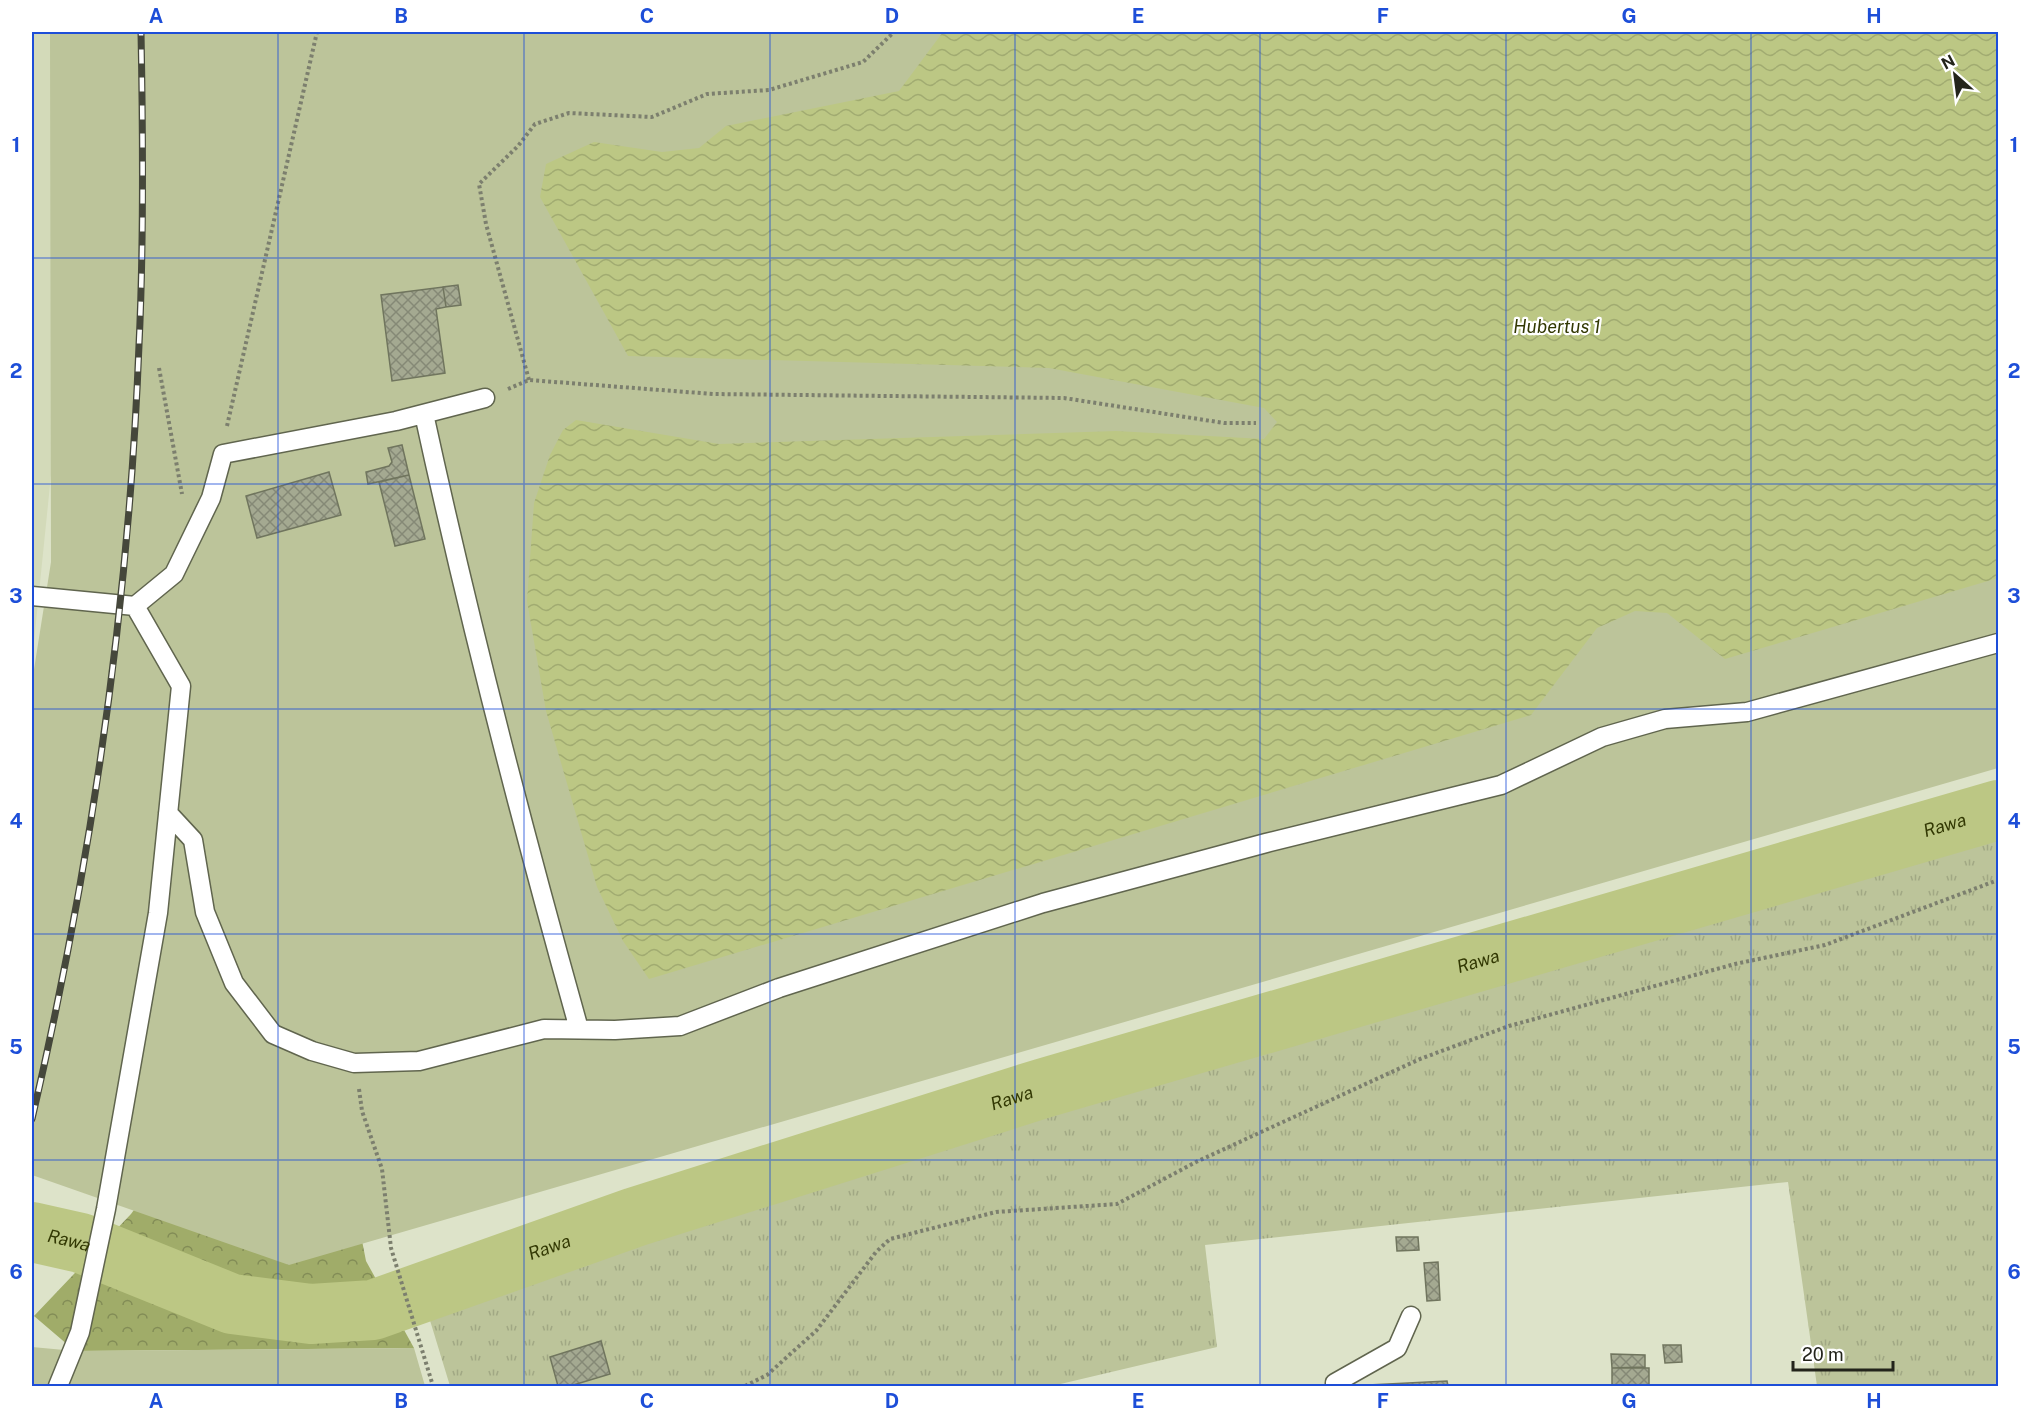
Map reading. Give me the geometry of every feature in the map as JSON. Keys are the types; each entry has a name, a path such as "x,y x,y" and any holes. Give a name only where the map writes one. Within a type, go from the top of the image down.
{"lane":[{"path":"32,596 135,606 174,574 197,531 211,498 223,454 424,414 485,398"},
{"path":"424,414 456,559 491,700 579,1029"},
{"path":"58,1386 80,1332 86,1305 106,1209 158,914 181,686 135,606"},
{"path":"168,813 193,840 205,912 234,983 273,1034 312,1051 354,1063 420,1061 544,1029 680,1026 778,988 1044,903 1266,843 1501,785 1602,737 1665,719 1747,712 1998,643"},
{"path":"1335,1386 1335,1383 1397,1348 1411,1316"}],"path":[{"path":"223,454 316,32"},
{"path":"529,380 486,224 479,184 518,146 535,124 569,113 652,117 707,94 769,90 863,62 894,32"},
{"path":"159,368 183,501 197,531"},
{"path":"485,398 529,380 713,394 1064,398 1224,423 1256,423"},
{"path":"745,1386 767,1375 816,1331 876,1252 890,1239 996,1212 1117,1204 1196,1162 1420,1059 1509,1026 1735,964 1825,945 1998,880"},
{"path":"354,1063 362,1111 382,1169 392,1248 434,1386"}],"shaded area":[{"path":"32,32 86,32 64,348 32,661"}],"green space":[{"path":"50,32 1998,32 1998,768 289,1265 32,1175 32,682 51,562"},
{"path":"1998,820 1998,1386 1817,1386 1788,1182 1205,1245 1217,1347 1052,1386 450,1386 425,1304 821,1170 1642,931"},
{"path":"337,1113 366,1261 414,1348 75,1351 34,1316 131,1214 178,1150"},
{"path":"32,1347 75,1351 414,1348 425,1386 32,1386"}],"water":[{"name":"Hubertus 1","path":"943,32 1998,32 1998,578 1725,659 1667,613 1635,611 1597,628 1531,715 649,979 623,941 597,887 546,711 527,601 534,503 550,455 563,430 576,420 719,444 1116,431 1264,439 1277,422 1264,408 1049,368 628,356 540,197 546,164 594,142 662,152 699,148 726,126 899,91"}],"building":[{"path":"458,285 461,305 446,307 443,287"},
{"path":"443,287 446,307 436,309 445,373 392,381 381,295"},
{"path":"402,445 409,475 368,484 366,472 389,466 392,462 388,448"},
{"path":"329,472 341,515 257,538 246,496"},
{"path":"409,475 425,539 395,546 379,482"},
{"path":"1396,1237 1418,1237 1419,1250 1397,1251"},
{"path":"1438,1262 1440,1300 1427,1301 1424,1263"},
{"path":"601,1341 610,1374 570,1386 558,1386 550,1357"},
{"path":"1663,1345 1681,1345 1682,1362 1665,1363"},
{"path":"1611,1354 1645,1355 1645,1367 1612,1368"},
{"path":"1612,1368 1649,1368 1649,1386 1612,1386"},
{"path":"1447,1381 1448,1386 1348,1386"}],"waterway":[{"name":"Rawa","path":"32,1232 81,1243 232,1304 311,1314 373,1310 635,1217 1044,1088 1998,810"}],"railway":[{"path":"32,1119 53,1024 89,831 104,735 126,540 141,306 143,188 141,32"}]}
